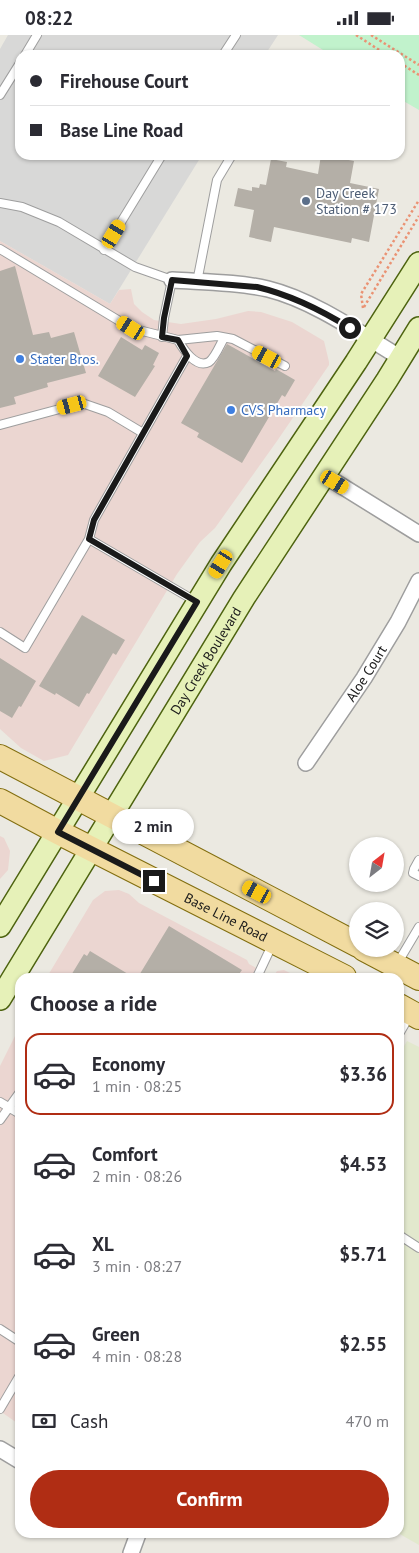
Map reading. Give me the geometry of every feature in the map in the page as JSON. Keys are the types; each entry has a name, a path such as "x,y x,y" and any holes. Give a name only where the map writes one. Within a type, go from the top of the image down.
{"main road":[{"path":"0,926 221,564 371,340 419,263"},
{"name":"Day Creek Boulevard","path":"16,973 244,598 419,328"},
{"path":"0,757 349,940"},
{"name":"Base Line Road","path":"0,801 273,943 336,973"},
{"path":"380,957 419,978"},
{"name":"Day Creek Boulevard","path":"0,999 15,975"}],"street":[{"path":"172,280 257,287 289,296 325,313 401,358"},
{"path":"324,475 419,533"},
{"name":"Aloe Court","path":"306,763 373,663 398,622 419,581"},
{"path":"0,1449 15,1458"},
{"path":"131,1553 136,1538"}],"lane":[{"path":"28,50 37,35"},
{"path":"227,50 236,35"},
{"path":"0,95 15,71"},
{"path":"104,250 159,160"},
{"path":"197,282 217,181 229,160"},
{"path":"0,203 22,207 59,222 135,267 172,280 162,337"},
{"path":"0,249 131,328 178,340 216,336 233,339 284,366"},
{"path":"178,340 187,356 204,363 210,361 224,338"},
{"path":"0,632 26,648 89,539 94,520 187,356"},
{"path":"0,425 82,403 108,412 144,433"},
{"path":"89,539 197,602"},
{"path":"419,860 414,869 414,873 419,876"},
{"path":"396,965 419,927"},
{"path":"259,973 273,943"},
{"path":"404,1025 412,1011"},
{"path":"0,1120 15,1099"},
{"path":"0,1102 15,1111"},
{"path":"404,1238 419,1248"},
{"path":"0,1329 15,1339"},
{"path":"0,1409 15,1384"}],"path":[{"path":"356,35 380,50"},
{"path":"371,35 395,50"},
{"path":"405,56 419,65"},
{"path":"405,66 419,75"},
{"path":"419,200 361,293 363,308 419,216"}],"shaded area":[{"path":"8,35 278,35 268,50 15,50 15,160 199,160 110,304 0,241 0,49"},
{"path":"0,241 110,304 119,290 131,289 134,304 154,320 181,324 216,319 248,311 261,312 292,322 324,341 329,362 329,365 277,441 215,528 200,542 177,574 68,755 44,761 21,748 0,729"},
{"path":"0,836 4,838 10,851 8,870 0,879"},
{"path":"119,890 129,894 139,903 247,960 249,964 266,973 49,973 93,900 105,891"},
{"path":"284,970 290,973 276,973 277,971"},
{"path":"15,1036 15,1422 0,1411 0,1066"}],"green space":[{"path":"299,35 419,35 419,110 405,102 405,50 323,50"},
{"path":"407,1041 419,1047 419,1545 404,1536 404,1046"}],"building":[{"name":"Day Creek Station # 173","path":"271,160 287,162 286,167 318,174 320,160 354,161 350,183 379,189 369,242 352,238 351,243 274,227 271,242 249,237 254,210 234,206 238,188 252,191 252,187 259,188 260,184 266,185"},
{"name":"Stater Bros.","path":"15,266 33,335 49,332 51,338 74,332 86,373 47,383 48,387 14,397 16,404 0,408 0,271"},
{"path":"121,337 142,350 145,345 159,353 153,365 155,366 135,397 98,376"},
{"name":"CVS Pharmacy","path":"227,344 295,380 285,397 282,395 242,463 197,437 199,433 181,423"},
{"path":"82,615 125,640 116,655 113,653 89,694 87,693 79,707 56,693 55,695 39,686"},
{"path":"0,658 36,681 21,707 19,706 12,718 0,711"},
{"path":"169,926 242,970 240,973 140,973"},
{"path":"90,951 126,973 72,973 84,954 87,956"}],"place":[{"name":"Day Creek Station # 173","path":"306,201"},
{"name":"Stater Bros.","path":"20,359"},
{"name":"CVS Pharmacy","path":"231,410"}],"route":[{"path":"154,881 58,832 197,602 89,539 94,520 187,356 178,340 162,337 172,280 257,287 270,290 305,303 350,328"}]}
